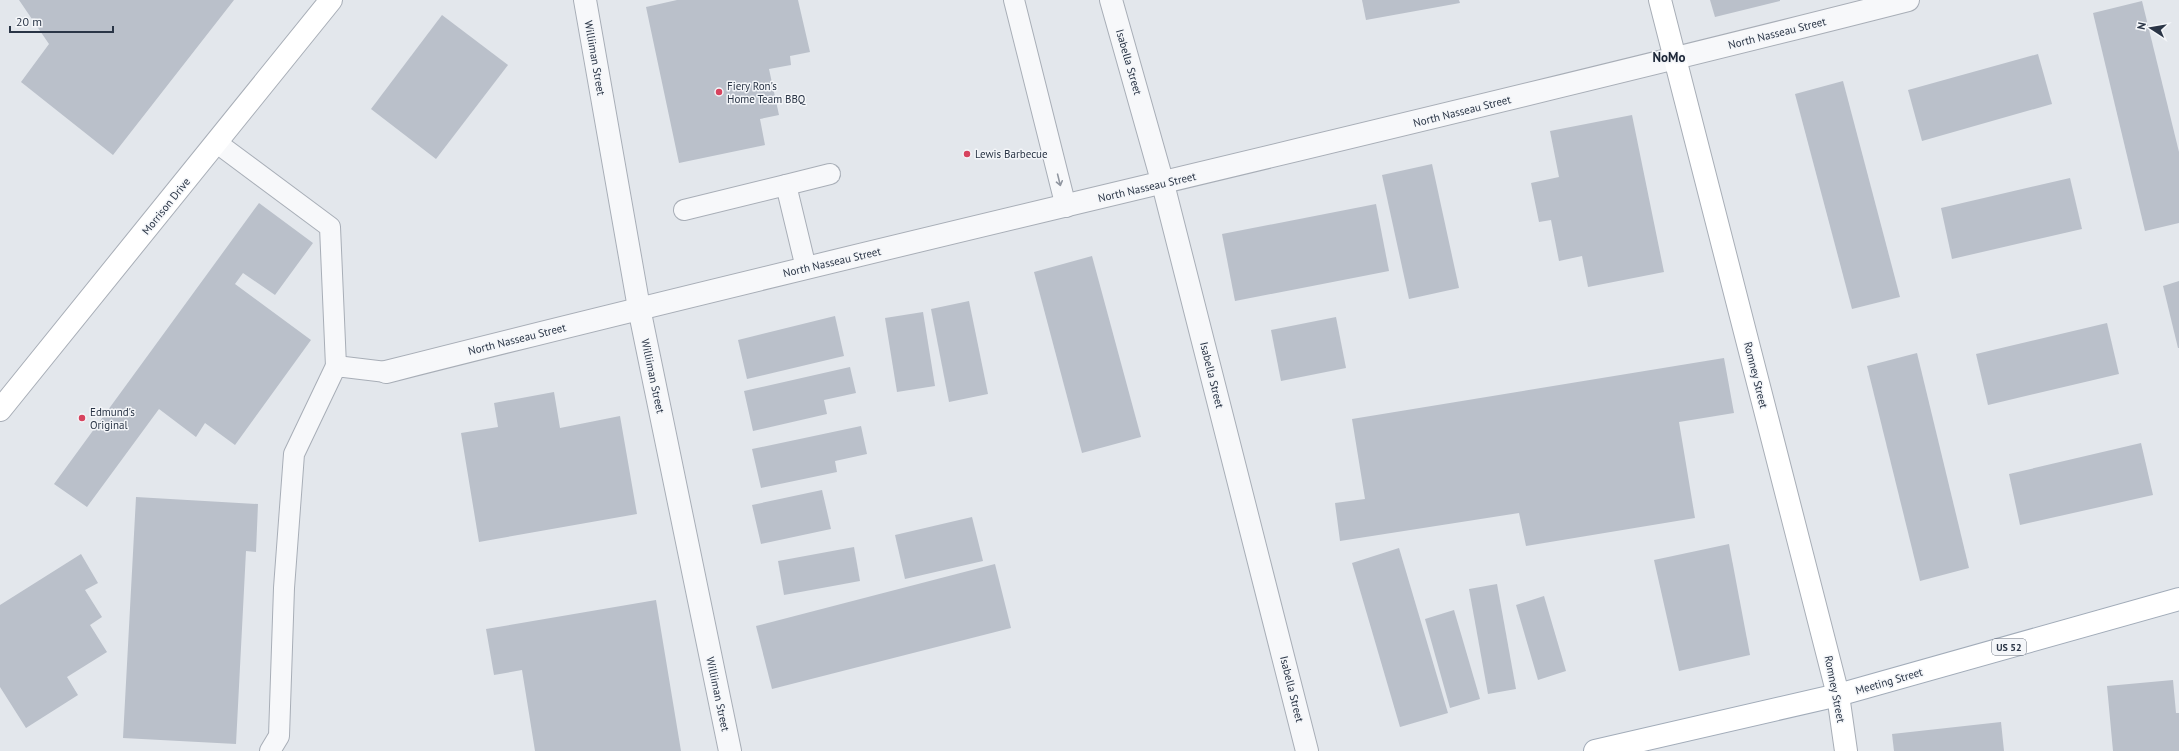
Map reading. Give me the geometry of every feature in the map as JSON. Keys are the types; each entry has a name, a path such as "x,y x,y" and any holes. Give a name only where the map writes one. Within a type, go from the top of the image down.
{"main road":[{"name":"Morrison Drive","path":"0,410 331,0"},
{"name":"Romney Street","path":"1660,0 1838,695 1846,751"},
{"name":"Meeting Street","path":"1595,751 1838,695 2179,599"}],"street":[{"name":"Williiman Street","path":"585,0 639,308 730,751"},
{"name":"Isabella Street","path":"1111,0 1163,184 1308,751"},
{"name":"North Nasseau Street","path":"386,372 639,308 1163,184 1675,59 1908,0"}],"lane":[{"path":"1014,0 1066,207"},
{"path":"216,143 330,227 336,366 294,454 284,588 279,736 270,751"},
{"path":"684,210 830,174"},
{"path":"786,185 806,268"},
{"path":"336,366 386,372"}],"building":[{"path":"19,0 234,0 113,155 21,82 49,44"},
{"name":"Fiery Ron's Home Team BBQ","path":"677,0 798,0 810,52 790,56 791,65 769,69 779,115 760,119 765,145 679,163 646,7"},
{"path":"1362,0 1459,0 1460,3 1366,20"},
{"path":"1710,0 1780,0 1780,1 1715,17"},
{"path":"2142,1 2179,152 2179,223 2145,231 2093,13"},
{"path":"442,15 508,65 436,159 371,109"},
{"path":"2038,54 2052,104 1922,141 1908,90"},
{"path":"1843,81 1900,297 1852,309 1795,94"},
{"path":"1632,115 1664,272 1588,287 1582,256 1559,261 1551,220 1539,222 1531,183 1559,177 1550,131"},
{"path":"1432,164 1459,288 1409,299 1382,175"},
{"path":"2070,178 2082,229 1952,259 1941,208"},
{"path":"259,203 313,243 275,295 243,273 235,284 311,340 235,445 205,423 196,437 159,409 87,507 54,484"},
{"path":"1376,204 1389,271 1235,301 1222,234"},
{"path":"1092,256 1141,437 1082,453 1034,272"},
{"path":"2179,281 2179,348 2178,348 2163,286"},
{"path":"969,301 988,394 949,402 931,309"},
{"path":"923,312 935,386 897,392 885,318"},
{"path":"835,316 844,356 747,379 738,340"},
{"path":"1336,317 1346,368 1281,381 1271,330"},
{"path":"2107,323 2119,374 1988,405 1976,354"},
{"path":"1917,353 1969,568 1920,581 1867,366"},
{"path":"1724,358 1734,413 1679,422 1695,518 1526,546 1519,513 1340,541 1335,503 1365,499 1352,419"},
{"path":"850,367 856,393 824,400 827,414 753,431 744,391"},
{"path":"554,392 560,428 620,416 637,514 479,542 461,433 498,427 494,403"},
{"path":"861,426 867,454 835,461 837,472 761,488 752,449"},
{"path":"2141,443 2153,495 2020,525 2009,474"},
{"path":"822,490 831,529 761,544 752,505"},
{"path":"136,497 258,504 256,552 246,551 236,744 123,738"},
{"path":"972,517 983,561 905,579 895,535"},
{"path":"1729,544 1750,655 1679,671 1654,560"},
{"path":"854,547 860,581 784,595 778,561"},
{"path":"1399,548 1448,713 1400,727 1352,563"},
{"path":"81,554 98,583 85,590 102,617 90,625 107,652 67,677 78,695 26,728 0,687 0,605"},
{"path":"995,564 1011,628 772,689 756,626"},
{"path":"1497,584 1516,689 1488,694 1469,589"},
{"path":"1544,596 1566,671 1538,680 1516,605"},
{"path":"656,600 681,751 535,751 522,670 494,675 486,629"},
{"path":"1454,610 1480,699 1450,708 1425,619"},
{"path":"2173,680 2176,713 2179,713 2179,751 2113,751 2107,686"},
{"path":"2001,722 2004,751 1894,751 1892,734"}],"place":[{"name":"Fiery Ron's Home Team BBQ","path":"719,92"},
{"name":"Lewis Barbecue","path":"967,154"},
{"name":"Edmund's Original","path":"82,418"}],"district":[{"name":"NoMo","path":"1669,57"}]}
